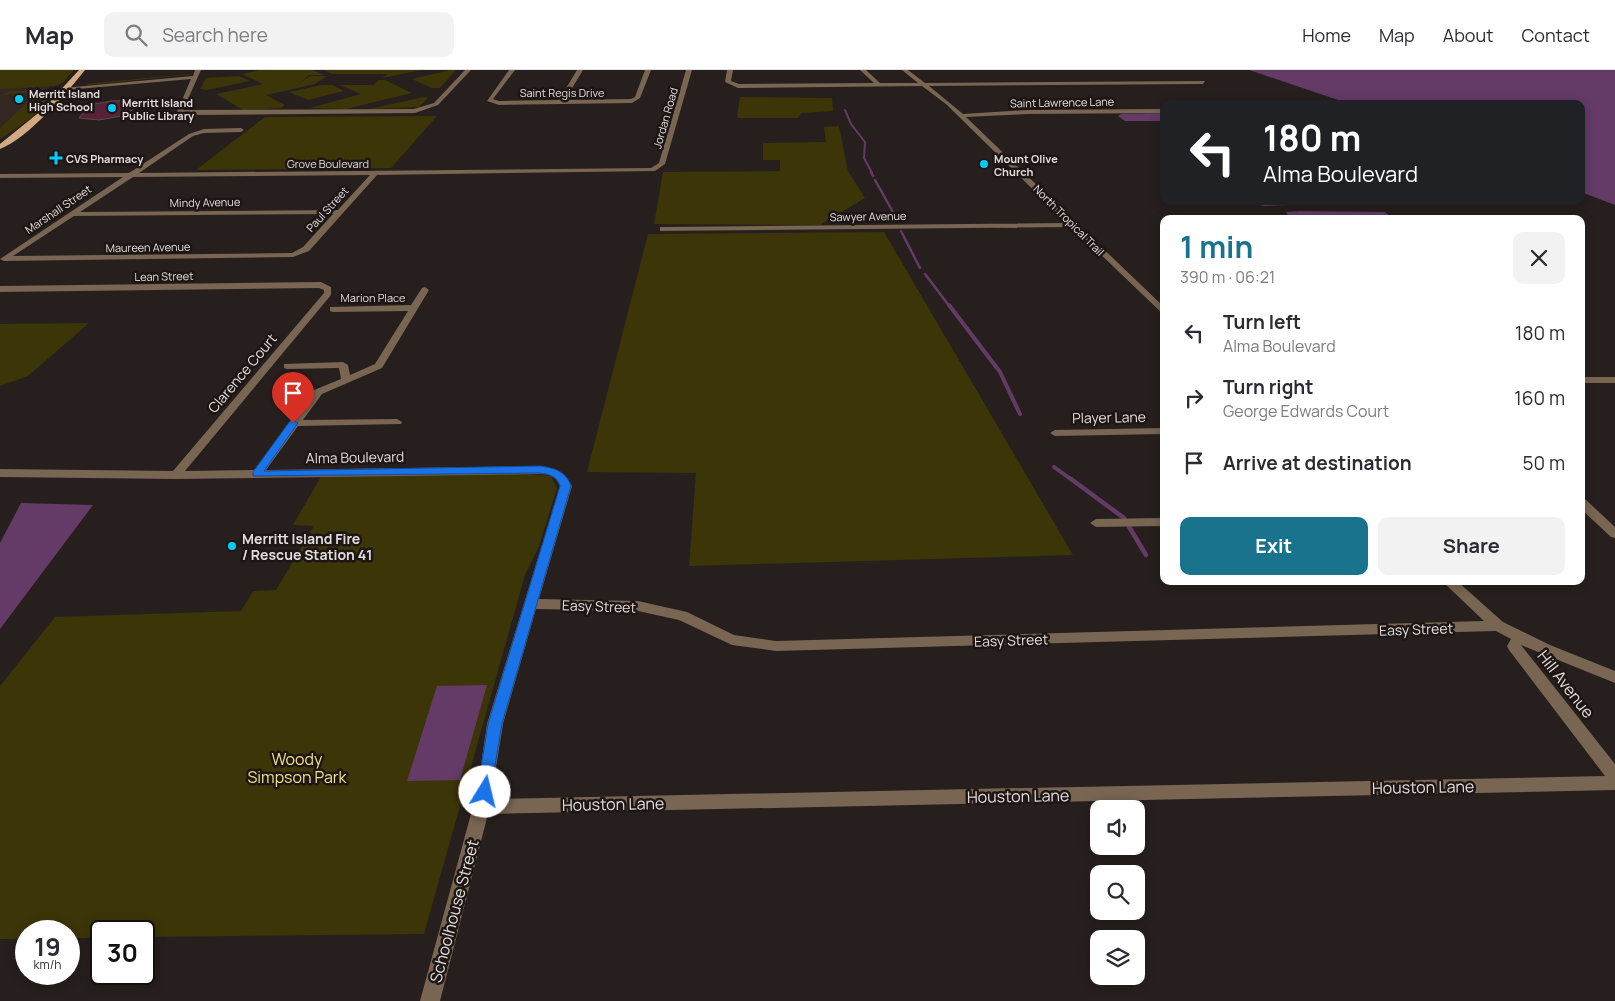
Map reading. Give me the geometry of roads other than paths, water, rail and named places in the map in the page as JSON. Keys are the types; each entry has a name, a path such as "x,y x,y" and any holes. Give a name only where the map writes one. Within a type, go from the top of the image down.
{"main road":[{"path":"0,147 30,125 82,70"}],"street":[{"path":"197,73 179,111 193,113 409,111 436,104 468,70"},
{"name":"Saint Regis Drive","path":"512,70 489,99 491,101 632,101 637,98 648,70"},
{"path":"561,102 580,70"},
{"name":"Jordan Road","path":"657,169 662,166 689,70"},
{"path":"730,70 728,82 731,85 1203,82"},
{"path":"862,70 879,85"},
{"name":"North Tropical Trail","path":"906,70 961,116 1160,308"},
{"path":"68,86 197,73"},
{"name":"Saint Lawrence Lane","path":"961,116 1028,112 1160,111"},
{"name":"Marshall Street","path":"2,261 129,174 142,168 194,133 210,130 242,130"},
{"name":"Grove Boulevard","path":"0,176 657,169"},
{"name":"Paul Street","path":"293,255 306,249 375,173"},
{"name":"Mindy Avenue","path":"70,214 340,212"},
{"name":"Sawyer Avenue","path":"663,229 1072,225"},
{"name":"Maureen Avenue","path":"2,261 293,255"},
{"name":"Lean Street","path":"0,289 321,285 328,288"},
{"name":"Clarence Court","path":"176,475 328,293 328,288"},
{"path":"257,474 293,423 318,392 378,366 425,290"},
{"name":"Marion Place","path":"333,309 413,308"},
{"path":"287,366 343,365 346,379"},
{"path":"1585,380 1615,380"},
{"path":"293,423 397,422"},
{"name":"Player Lane","path":"1055,433 1160,431"},
{"name":"Alma Boulevard","path":"0,473 176,475 540,470 559,474"},
{"name":"Schoolhouse Street","path":"430,1001 481,807 495,724 566,486 559,474"},
{"path":"1585,506 1615,534"},
{"path":"1096,523 1160,522"},
{"path":"1452,585 1498,626 1519,637 1615,676"},
{"name":"Easy Street","path":"532,604 615,604 646,607 682,616 732,640 776,646 1498,626"},
{"name":"Hill Avenue","path":"1519,637 1514,646 1615,776"},
{"name":"Houston Lane","path":"481,807 1615,783"}],"waterway":[{"path":"845,110 851,124 865,142 864,158 872,173"},
{"path":"871,172 873,176"},
{"path":"875,180 898,221"},
{"path":"901,231 920,268"},
{"path":"925,274 950,307"},
{"path":"949,305 1000,372 1020,414"},
{"path":"1054,467 1072,480"},
{"path":"1071,479 1124,518"},
{"path":"1128,525 1146,555"}],"place":[{"name":"Merritt Island High School","path":"19,99"},
{"name":"Merritt Island Public Library","path":"112,108"},
{"name":"CVS Pharmacy","path":"56,158"},
{"name":"Mount Olive Church","path":"984,164"},
{"name":"Merritt Island Fire / Rescue Station 41","path":"232,546"}],"park label":[{"name":"Woody Simpson Park","path":"297,768"}]}
